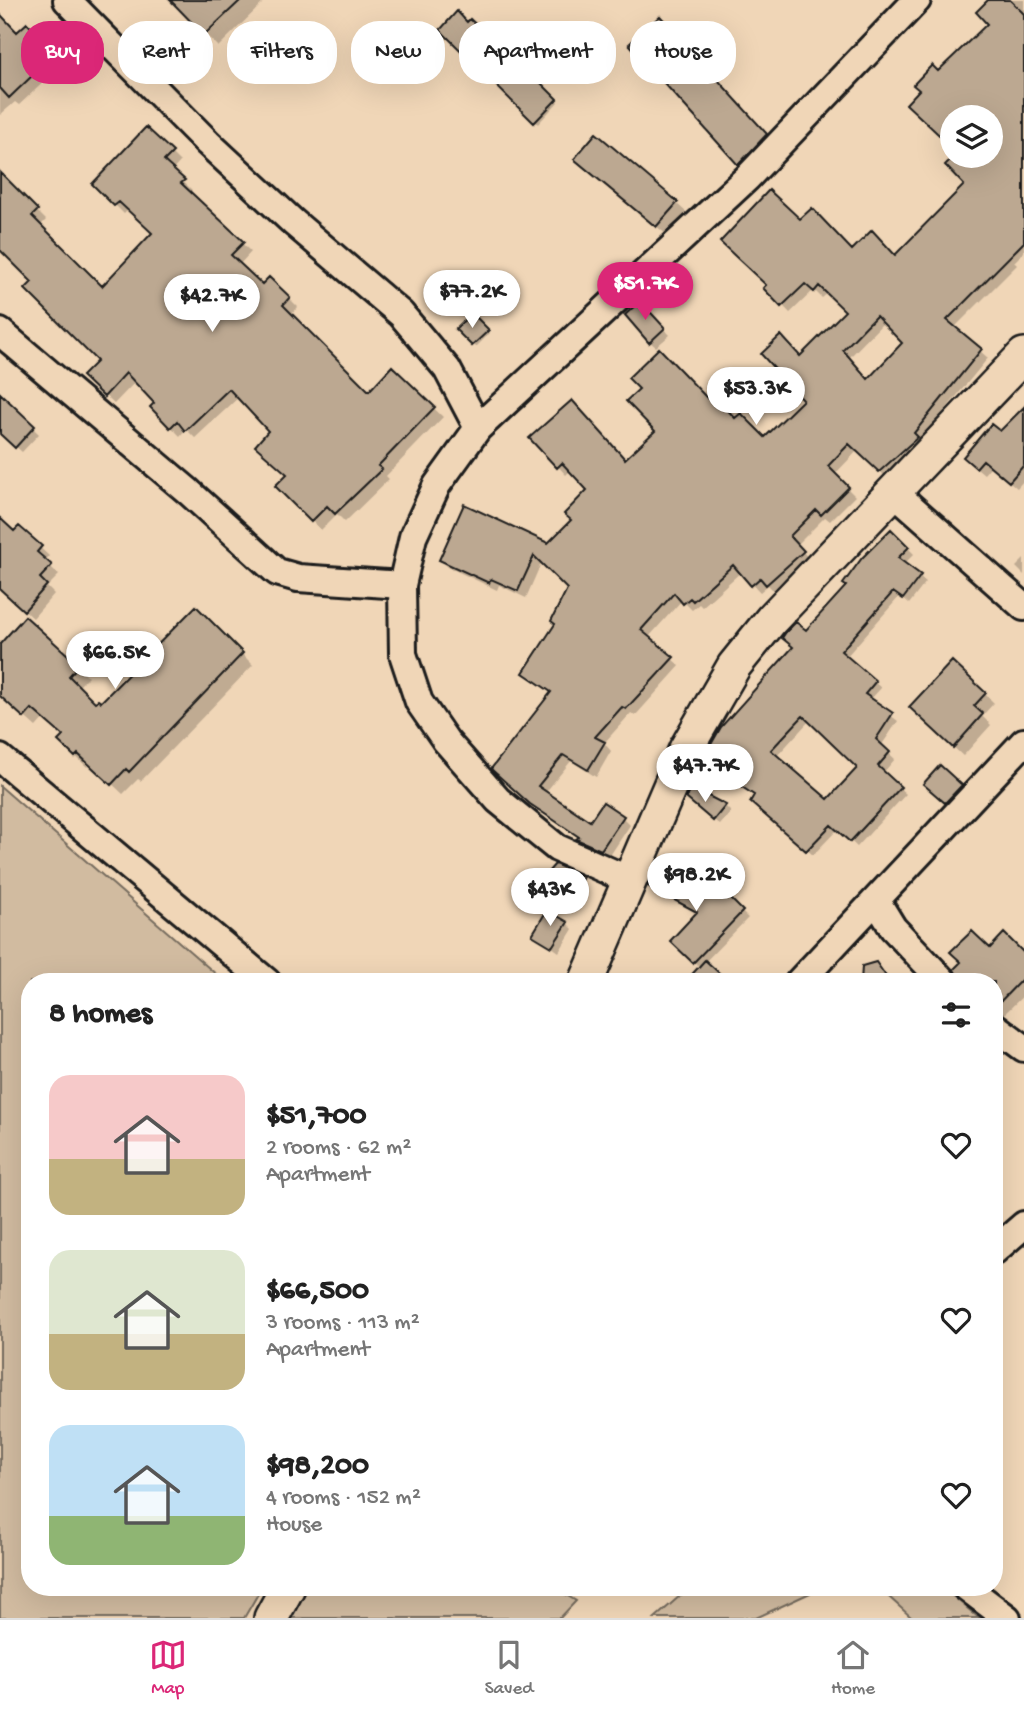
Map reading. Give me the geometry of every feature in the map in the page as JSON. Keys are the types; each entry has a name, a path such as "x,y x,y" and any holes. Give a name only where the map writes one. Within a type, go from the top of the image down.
{"street":[{"path":"67,0 208,143 293,222 401,314 447,369 478,428"},
{"path":"629,880 557,848 498,800 446,741 419,702 403,654 402,585 413,537 437,485 478,428 747,177 917,0"},
{"path":"0,332 189,492 277,572 298,578 402,585"},
{"path":"590,973 686,749 734,666 772,619 1024,355"},
{"path":"894,492 1024,607"},
{"path":"808,973 1024,742"},
{"path":"0,758 256,973"},
{"path":"877,902 893,929 935,973"},
{"path":"1003,1033 1024,1048"},
{"path":"1003,1243 1024,1225"},
{"path":"271,1618 283,1596"},
{"path":"978,1596 1007,1618"}],"shaded area":[{"path":"0,786 215,973 21,973 21,1596 257,1596 244,1618 0,1618"},
{"path":"300,1596 568,1596 576,1601 560,1618 287,1618"},
{"path":"680,1596 804,1596 756,1618 655,1618"},
{"path":"888,1596 953,1596 979,1618 912,1618"}],"building":[{"path":"170,0 241,0 213,26 213,21 190,21"},
{"path":"988,0 1010,0 1024,14 1024,242 947,320 982,349 914,433 918,437 879,472 849,444 828,466 849,487 821,515 816,510 790,536 804,551 766,585 760,578 751,586 733,565 693,601 690,598 683,604 674,593 641,630 674,657 626,709 622,707 595,737 605,742 588,770 563,755 538,786 590,821 603,802 624,816 601,850 576,839 579,837 530,804 491,769 551,692 523,673 555,624 551,621 567,589 534,556 518,591 491,579 489,583 439,560 464,504 548,543 571,520 564,514 587,490 562,463 557,468 529,438 572,400 625,459 655,431 626,401 639,389 628,378 659,348 707,398 712,393 735,418 741,413 765,437 803,400 761,354 781,335 800,356 845,311 819,286 814,292 805,284 781,307 763,288 766,285 720,242 769,190 800,219 812,208 852,250 872,230 895,255 964,185 948,168 1003,168 1003,105 940,105 940,136 906,104 919,90 913,85 932,65 938,71 987,24 976,12","holes":["876,316 902,343 868,379 843,350"]},
{"path":"457,11 466,21 459,21 459,49 445,35 445,24"},
{"path":"0,14 17,32 21,28 21,84 24,84 9,98 0,88"},
{"path":"495,84 542,84 557,99 534,123"},
{"path":"665,84 722,84 767,134 738,165"},
{"path":"146,127 173,152 164,161 185,180 181,183 244,242 231,255 262,284 269,277 290,297 283,305 369,391 392,366 435,407 378,466 382,469 335,514 327,506 311,522 275,486 287,474 255,446 268,431 229,389 185,431 177,421 170,428 150,407 154,403 126,373 104,397 82,376 97,361 25,289 32,282 0,250 0,172 38,210 32,216 102,286 152,233 119,202 114,206 92,184"},
{"path":"596,133 678,202 656,227 574,159"},
{"path":"640,301 665,328 649,343 625,315"},
{"path":"472,313 489,330 472,346 455,329"},
{"path":"0,393 35,426 15,448 0,434"},
{"path":"1024,407 1024,465 1009,482 983,460 976,468 963,457 991,424 1000,431"},
{"path":"0,518 14,531 19,526 42,546 37,552 52,565 40,578 47,585 24,611 0,589"},
{"path":"891,529 909,547 898,558 921,575 903,599 893,592 841,651 876,681 865,694 893,713 876,739 890,752 878,766 901,787 850,842 831,825 806,851 750,802 754,795 703,761 721,727 793,647 782,638 786,632 796,622 806,630 846,586 843,584 862,558","holes":["803,716 857,768 828,799 771,750"]},
{"path":"196,606 243,653 129,772 126,769 111,785 78,754 75,757 58,741 63,736 32,709 24,718 0,696 0,644 25,616 79,665 69,676 95,702 101,702"},
{"path":"952,661 986,693 974,706 983,714 953,748 909,707"},
{"path":"940,765 962,785 945,803 923,784"},
{"path":"691,787 726,805 713,821 686,798"},
{"path":"555,864 583,877 572,893 548,872"},
{"path":"657,865 713,896 720,888 743,911 693,963 670,941 697,912 648,886"},
{"path":"547,910 568,922 552,947 532,935"},
{"path":"972,931 990,948 1004,933 1024,953 1024,977 1003,999 1003,973 956,973 954,969 961,962 950,952"},
{"path":"705,960 719,973 693,973"},
{"path":"876,962 884,973 862,973 862,966"}]}
